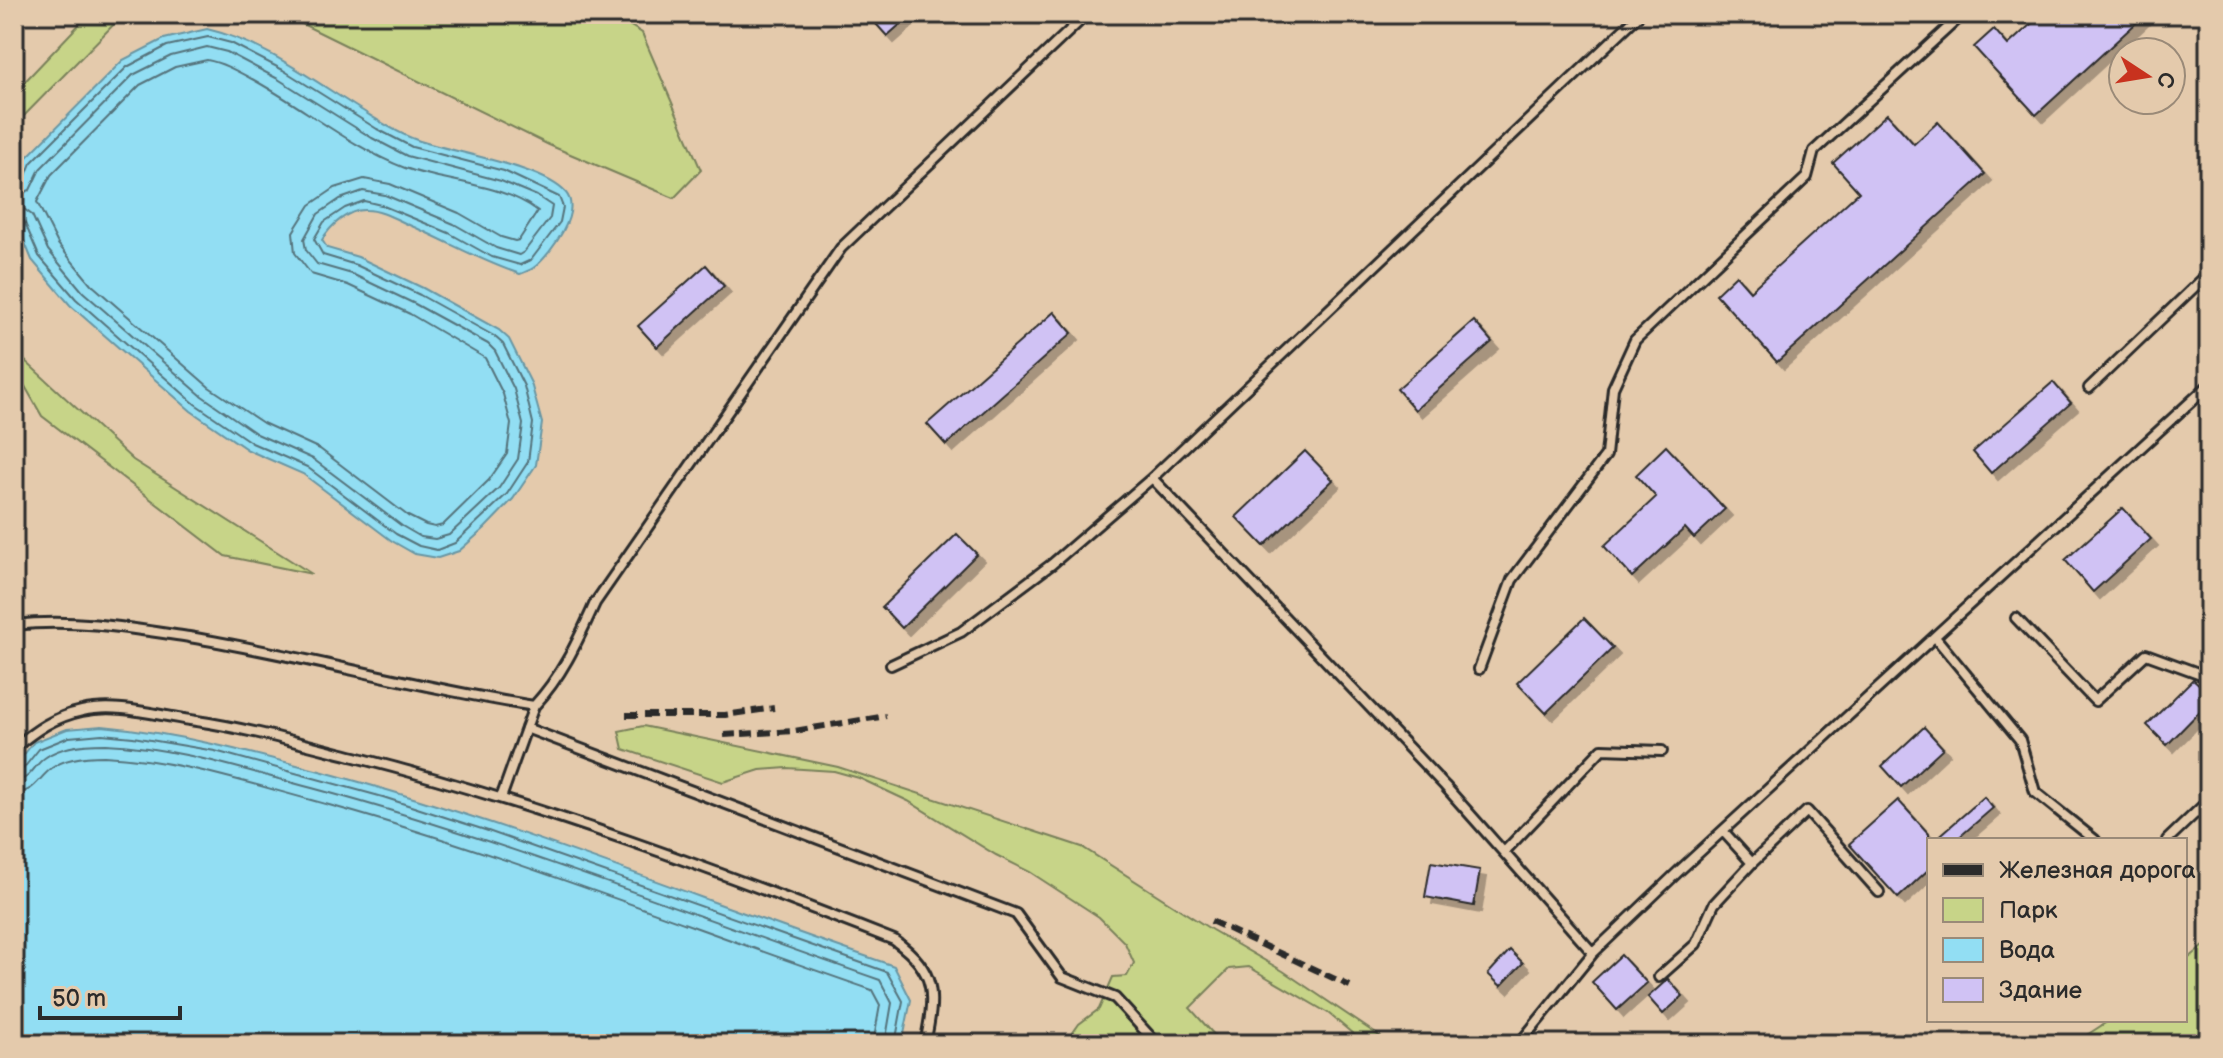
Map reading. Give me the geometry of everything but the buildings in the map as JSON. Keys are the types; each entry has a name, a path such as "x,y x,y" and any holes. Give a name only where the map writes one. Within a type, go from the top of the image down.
{"lane":[{"path":"501,798 534,706 571,658 595,603 841,248 1087,14"},
{"path":"891,665 961,632 1052,564 1152,478 1640,14"},
{"path":"1479,669 1512,580 1606,455 1613,388 1635,340 1807,177 1814,151 1963,14"},
{"path":"2089,388 2209,273"},
{"path":"1519,1044 1593,953 2209,385"},
{"path":"1152,478 1505,851 1593,953"},
{"path":"2016,618 2095,701 2146,654 2209,677"},
{"path":"14,625 38,622 108,624 239,646 461,694 534,706"},
{"path":"1935,637 2020,740 2035,792 2092,838"},
{"path":"14,748 43,725 83,711 120,709 236,727 501,798 763,888 894,940 911,952 923,966 932,986 925,1044"},
{"path":"526,728 1016,914 1062,977 1115,998 1157,1044"},
{"path":"1505,851 1602,749 1662,751"},
{"path":"2169,838 2209,800"},
{"path":"1659,977 1696,944 1714,904 1807,811 1879,892"},
{"path":"1723,831 1752,863"}],"green space":[{"path":"89,14 124,14 14,126 14,93"},
{"path":"282,14 611,14 642,33 701,170 674,198 549,145"},
{"path":"14,338 23,359 133,460 312,574 225,556 42,416 14,367"},
{"path":"643,726 838,767 1082,847 1283,971 1391,1044 1365,1044 1328,1013 1249,967 1229,969 1190,1008 1217,1038 1217,1044 1065,1044 1079,1024 1099,1009 1113,977 1127,976 1134,963 1125,943 1099,917 1030,872 996,855 908,801 859,778 834,771 787,768 760,770 723,782 623,749 619,731"},
{"path":"2209,942 2209,1044 2073,1044 2107,1022 2187,1022 2187,959"}],"water":[{"path":"207,29 266,52 401,134 538,175 554,183 570,201 563,232 536,266 520,274 371,210 346,215 322,240 327,248 358,257 499,330 509,339 531,383 542,423 536,465 513,499 459,551 438,558 415,554 392,541 303,474 248,450 191,411 70,305 32,260 18,226 15,185 24,160 123,60 164,39"},
{"path":"102,726 159,733 215,745 399,794 541,840 894,966 911,1000 902,1044 14,1044 14,767 34,742 67,729"}],"railway":[{"path":"626,715 725,715 774,708"},
{"path":"724,735 794,731 886,716"},
{"path":"1211,921 1350,986"}]}
